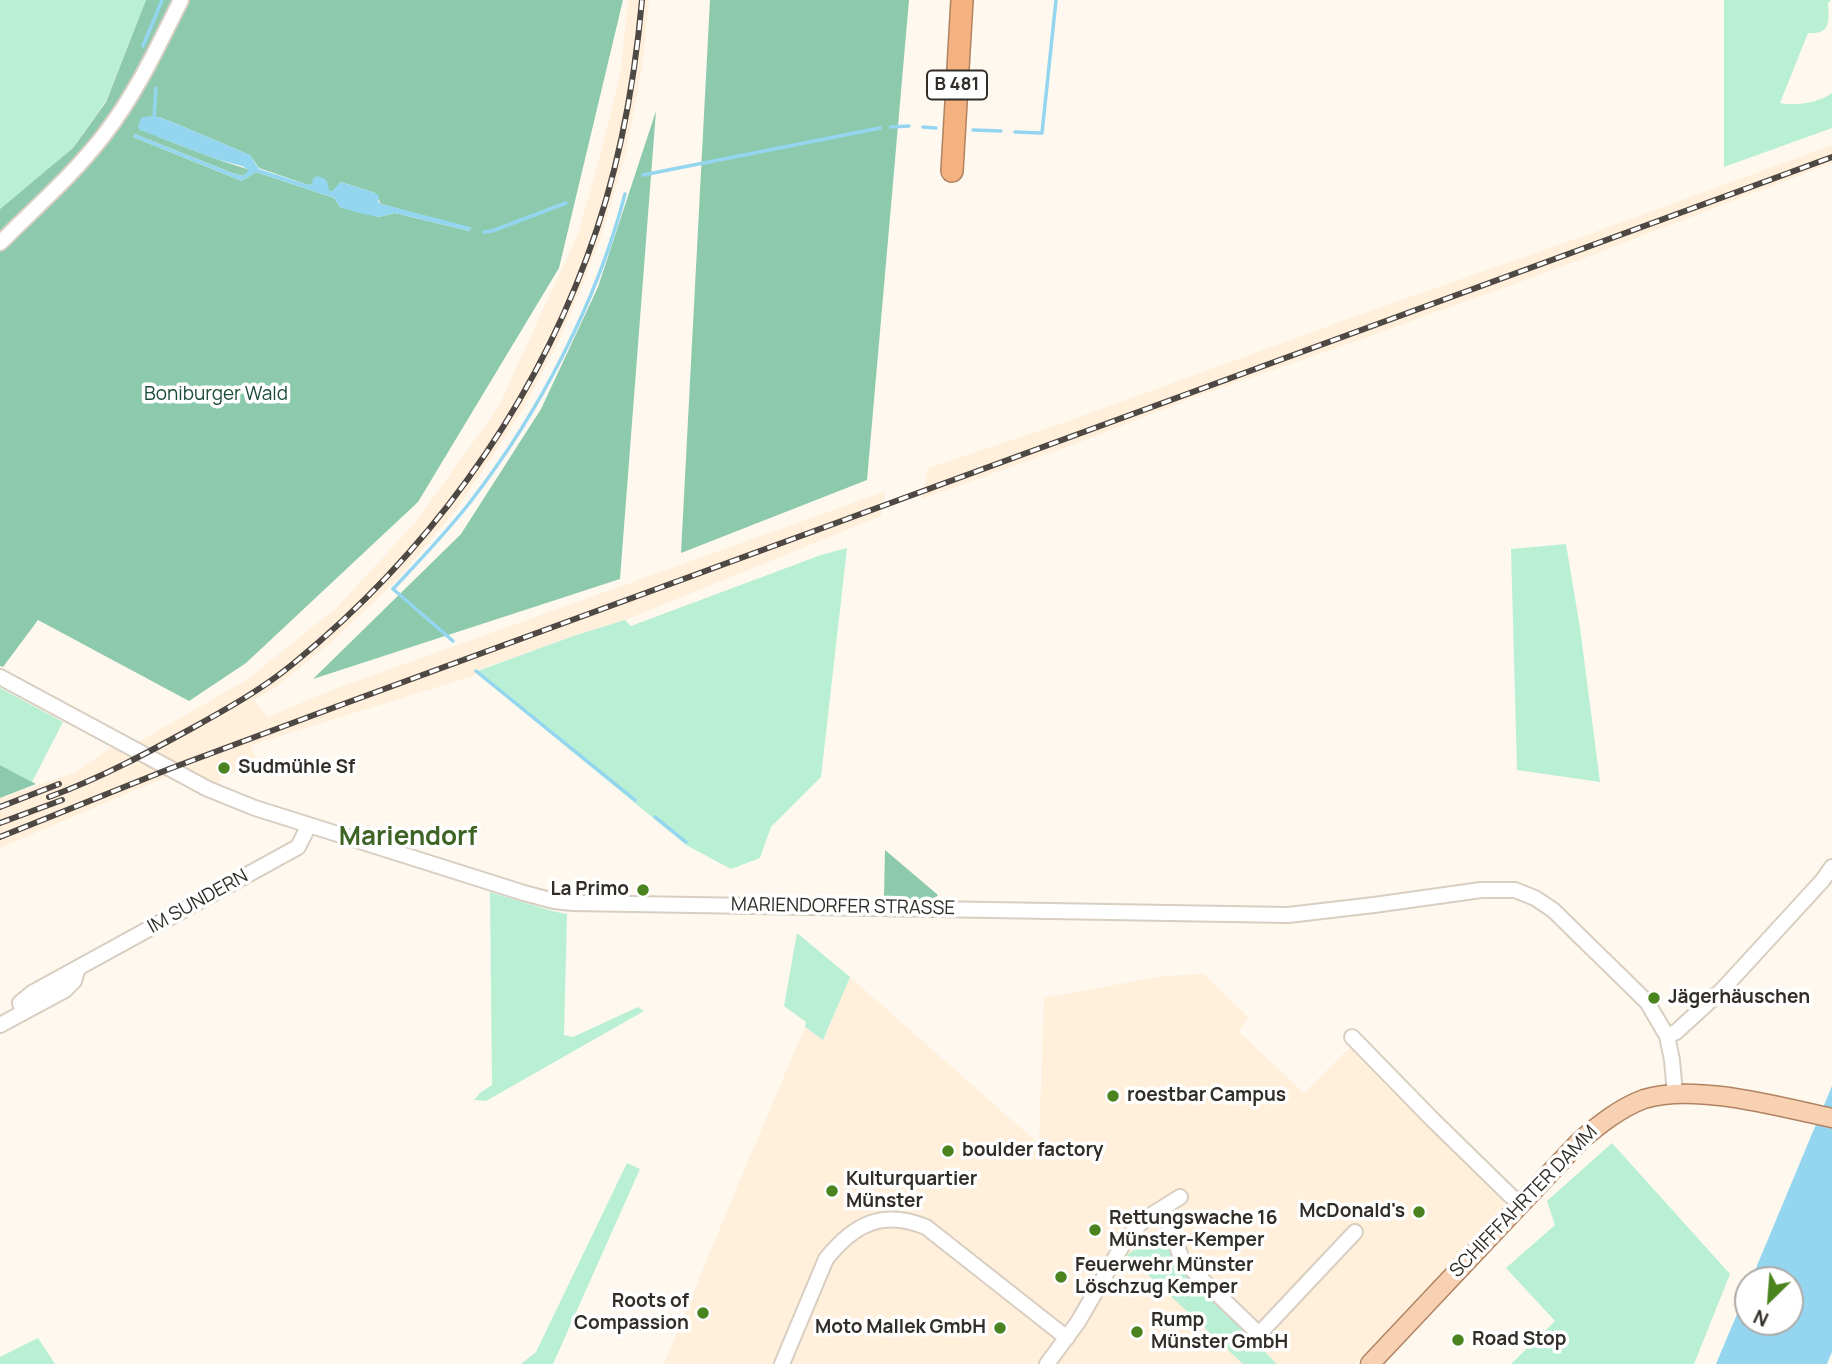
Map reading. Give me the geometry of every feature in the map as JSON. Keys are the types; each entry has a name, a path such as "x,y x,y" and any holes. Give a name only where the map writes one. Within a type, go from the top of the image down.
{"highway":[{"name":"B 481","path":"952,171 962,0"}],"main road":[{"name":"SCHIFFFAHRTER DAMM","path":"1370,1364 1581,1140 1625,1108 1646,1099 1675,1094 1717,1096 1832,1118"}],"street":[{"path":"0,243 105,134 133,92 181,0"},
{"name":"MARIENDORFER STRASSE","path":"0,677 198,785 255,808 554,901 1287,915 1481,890 1515,890 1544,903 1647,1002 1667,1036 1675,1094"},
{"name":"IM SUNDERN","path":"0,1025 23,1013 20,1003 32,993 298,847 309,825"},
{"path":"1667,1036 1676,1032 1722,990 1832,867"},
{"path":"1352,1037 1520,1204"},
{"path":"1047,1364 1078,1322 1122,1245 1133,1231 1145,1219 1180,1197"},
{"path":"1163,1208 1181,1257 1259,1334 1354,1231"},
{"path":"782,1364 826,1259 837,1245 860,1227 872,1221 896,1218 926,1227 1067,1338"}],"shaded area":[{"path":"628,0 649,0 642,67 626,153 599,243 559,341 520,414 457,509 395,582 329,644 276,687 254,700 268,717 332,690 886,491 881,516 625,620 475,671 476,675 251,745 256,760 253,766 220,778 219,785 187,768 0,848 0,798 74,773 110,748 140,741 248,679 336,608 415,523 499,406 579,231 621,69"},
{"path":"1832,145 1832,163 1550,271 1195,397 922,499 928,468 1074,419"},
{"path":"1204,974 1249,1018 1238,1031 1304,1093 1351,1046 1507,1202 1356,1364 664,1364 805,1027 823,1040 850,977 1039,1144 1044,998 1163,976"}],"green space":[{"path":"0,0 146,0 106,101 72,149 0,209"},
{"name":"Boniburger Wald","path":"146,0 623,0 559,268 418,502 246,663 189,701 38,620 3,667 0,666 0,209 73,148 106,102","holes":["150,116 172,122 250,155 259,168 332,192 341,182 375,193 381,204 471,228 469,231 395,213 379,217 340,207 334,198 256,172 242,181 133,137 135,134 232,173 243,176 250,170 156,136"]},
{"path":"710,0 909,0 867,480 681,553"},
{"path":"1724,0 1831,0 1828,3 1827,26 1821,32 1808,33 1780,103 1807,103 1832,93 1832,128 1724,167"},
{"path":"656,111 620,579 313,679 461,534 541,409 598,287"},
{"path":"1566,544 1600,782 1517,770 1511,549"},
{"path":"847,548 821,777 771,827 760,858 731,869 686,845 475,672 625,620 631,626 821,555"},
{"path":"0,688 63,722 32,782 0,765"},
{"path":"0,765 32,782 36,784 0,798"},
{"path":"885,850 938,895 934,899 882,899"},
{"path":"490,892 567,914 564,1035 573,1037 638,1007 644,1011 486,1101 474,1100 492,1085"},
{"path":"797,933 850,977 823,1040 805,1027 806,1022 784,1006"},
{"path":"1612,1143 1730,1274 1694,1364 1511,1364 1555,1321 1506,1268 1555,1225 1547,1201"},
{"path":"627,1163 640,1169 553,1364 521,1364 536,1352"},
{"path":"1161,1230 1175,1263 1277,1364 1243,1364 1127,1255"},
{"path":"38,1338 55,1364 0,1364 0,1357"}],"water":[{"path":"150,116 172,122 250,155 259,169 308,185 312,184 317,176 326,180 331,192 341,182 375,193 381,204 470,227 471,230 395,213 379,217 359,213 340,207 334,198 256,172 242,181 133,137 135,134 232,173 243,176 249,170 140,130 138,127 141,118"},
{"path":"1832,1086 1832,1352 1827,1364 1716,1364 1734,1321 1734,1336 1804,1336 1804,1266 1757,1266"}],"waterway":[{"path":"143,46 162,0"},
{"path":"1015,132 1042,133 1056,0"},
{"path":"156,88 154,118 157,119"},
{"path":"891,127 909,126"},
{"path":"923,127 936,128"},
{"path":"643,175 880,128"},
{"path":"973,130 1001,131"},
{"path":"453,641 393,589 471,501 520,431 542,394 599,275 625,194"},
{"path":"484,232 566,203"},
{"path":"476,671 635,800"},
{"path":"655,817 686,842"}],"railway":[{"path":"49,797 106,773 161,745 234,704 283,672 342,621 387,577 468,480 535,372 563,316 587,257 608,195 623,131 642,0"},
{"path":"0,837 169,769 338,706 1832,157"},
{"path":"0,807 59,784"},
{"path":"0,823 62,800"}],"place":[{"name":"Sudmühle Sf","path":"224,768"},
{"name":"La Primo","path":"643,890"},
{"name":"Jägerhäuschen","path":"1654,998"},
{"name":"roestbar Campus","path":"1113,1096"},
{"name":"boulder factory","path":"948,1151"},
{"name":"Kulturquartier Münster","path":"832,1191"},
{"name":"McDonald's","path":"1419,1212"},
{"name":"Rettungswache 16 Münster-Kemper","path":"1095,1230"},
{"name":"Feuerwehr Münster Löschzug Kemper","path":"1061,1277"},
{"name":"Roots of Compassion","path":"703,1313"},
{"name":"Moto Mallek GmbH","path":"1000,1328"},
{"name":"Rump Münster GmbH","path":"1137,1332"},
{"name":"Road Stop","path":"1458,1340"}],"district":[{"name":"Mariendorf","path":"408,838"}]}
